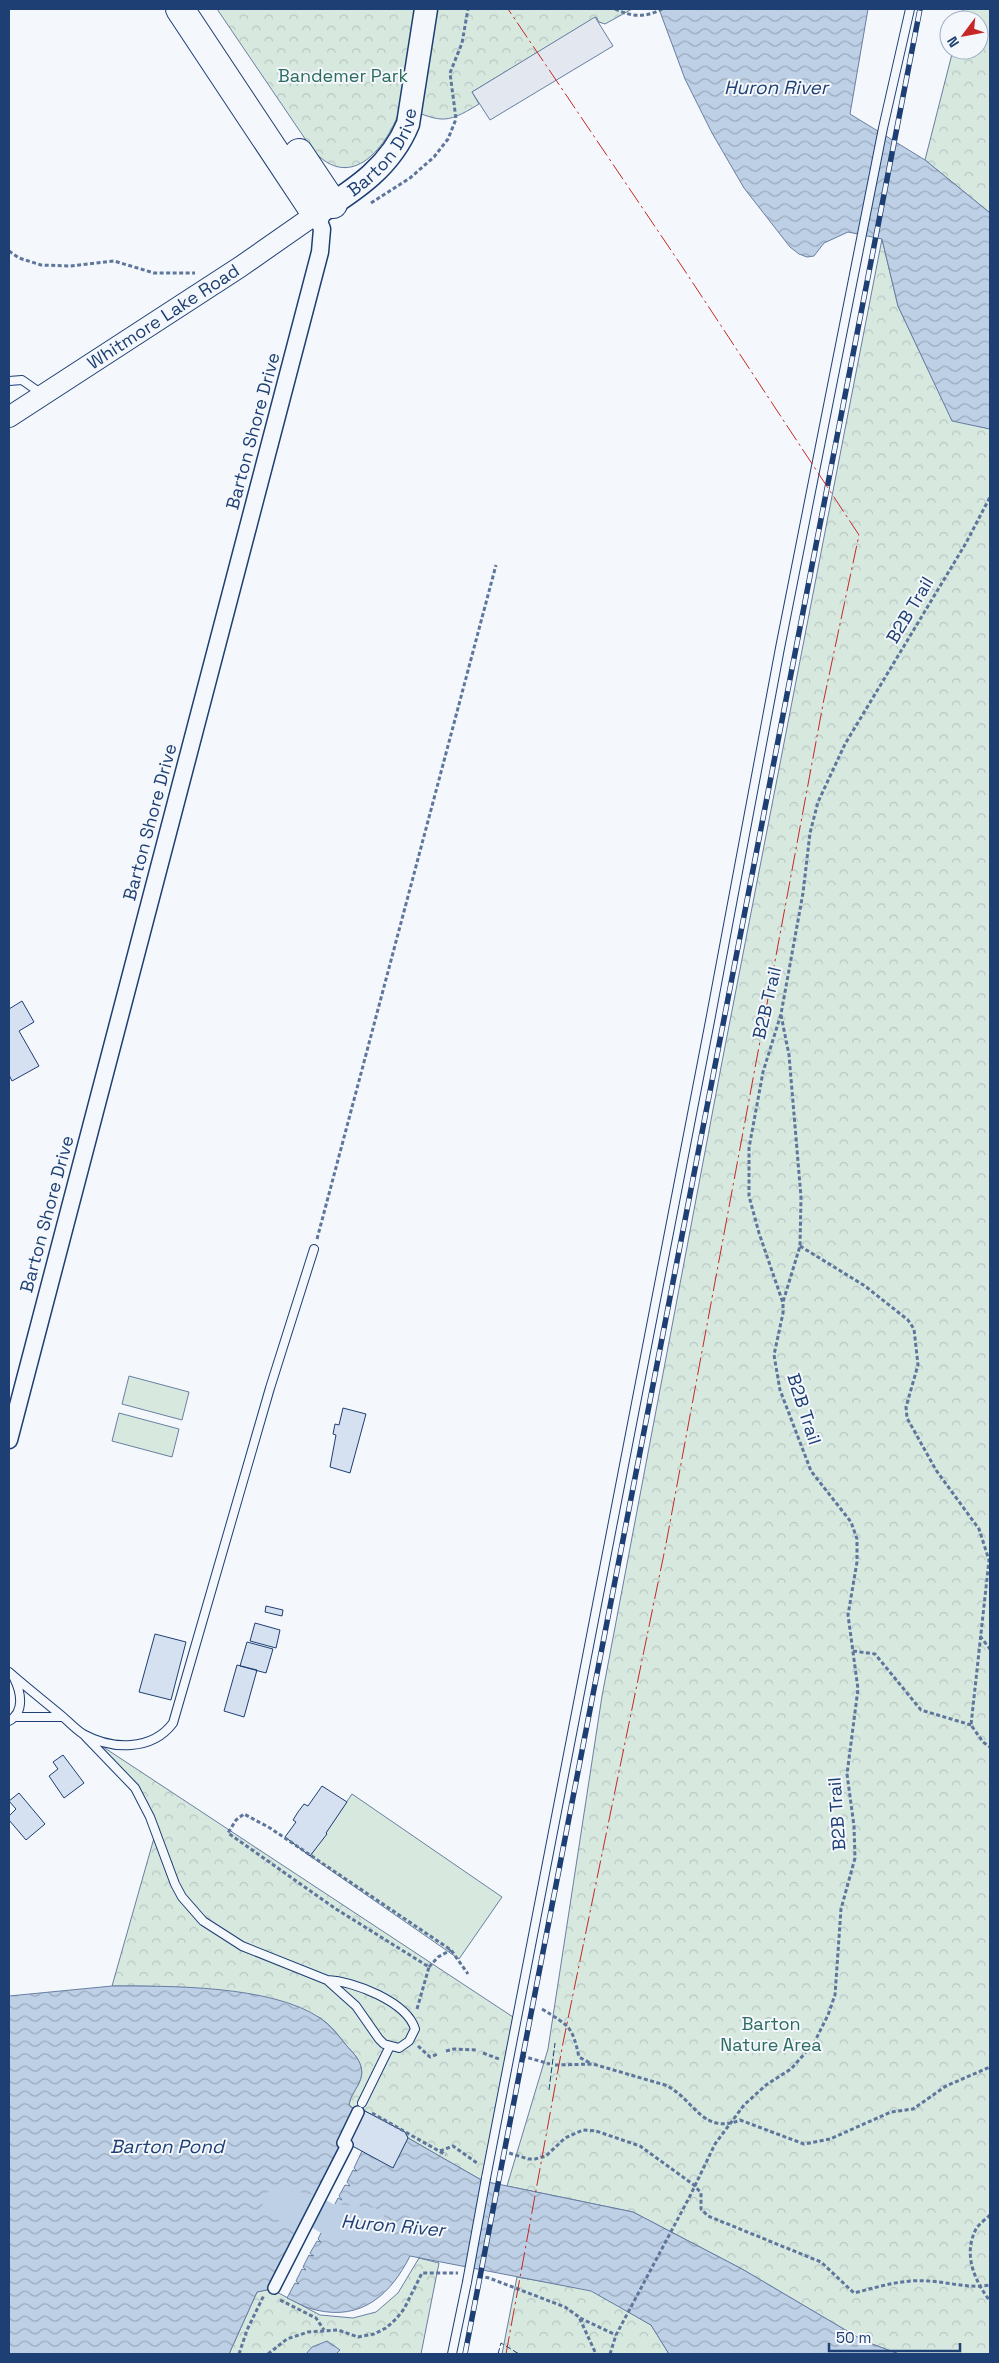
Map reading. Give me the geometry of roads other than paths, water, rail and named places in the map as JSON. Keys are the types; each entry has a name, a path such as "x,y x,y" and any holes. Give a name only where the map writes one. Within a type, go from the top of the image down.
{"highway":[{"path":"180,9 324,209"},
{"path":"202,9 324,209"}],"main road":[{"name":"Barton Drive","path":"324,209 380,168 402,138 410,114 426,9"}],"street":[{"name":"Whitmore Lake Road","path":"9,417 240,268 324,209"},
{"name":"Barton Shore Drive","path":"9,1440 320,252 324,209"},
{"path":"273,2293 347,2145 343,2143 360,2108"}],"lane":[{"path":"452,2354 780,648 883,128 910,9"},
{"path":"9,381 22,380 43,395"},
{"path":"82,1734 111,1743 138,1745 160,1737 170,1728 176,1718 267,1398 314,1248"},
{"path":"11,1674 82,1734 135,1788 150,1817 175,1884 182,1897 203,1921 242,1946 327,1980 352,1983 399,2007 413,2022 415,2029 411,2039 398,2048 379,2040 356,2006 327,1980"},
{"path":"11,1674 18,1687 20,1700 20,1708 12,1719"},
{"path":"12,1719 63,1717"},
{"path":"360,2108 390,2046"}],"water":[{"name":"Huron River","path":"659,9 868,9 850,114 925,160 990,213 990,429 952,421 898,306 882,239 848,232 824,243 814,256 807,257 790,247 744,188 712,133 685,79"},
{"name":"Barton Pond","path":"112,1986 190,1987 248,1993 275,1999 299,2007 328,2024 355,2055 360,2064 361,2077 349,2105 359,2113 271,2289 257,2292 229,2354 9,2354 9,1996"},
{"name":"Huron River","path":"408,2138 483,2181 633,2212 742,2269 864,2341 899,2354 669,2354 651,2325 591,2291 410,2256 394,2282 384,2293 361,2308 347,2312 332,2312 312,2309 287,2298 295,2283 299,2284 296,2281 302,2269 306,2270 303,2267 309,2255 314,2256 310,2253 317,2241 321,2242 318,2239 324,2227 328,2228 325,2225 331,2212 335,2214 332,2210 338,2198 342,2200 339,2196 345,2185 350,2186 347,2182 353,2170 357,2171 354,2168 362,2151"},
{"path":"327,2341 340,2350 336,2354 306,2354 312,2347"}],"waterway":[{"name":"Huron River","path":"278,2204 312,2210 328,2219 370,2223"}],"railway":[{"path":"465,2354 920,9"}],"park label":[{"name":"Bandemer Park","path":"343,76"},
{"name":"Barton Nature Area","path":"771,2034"}]}
